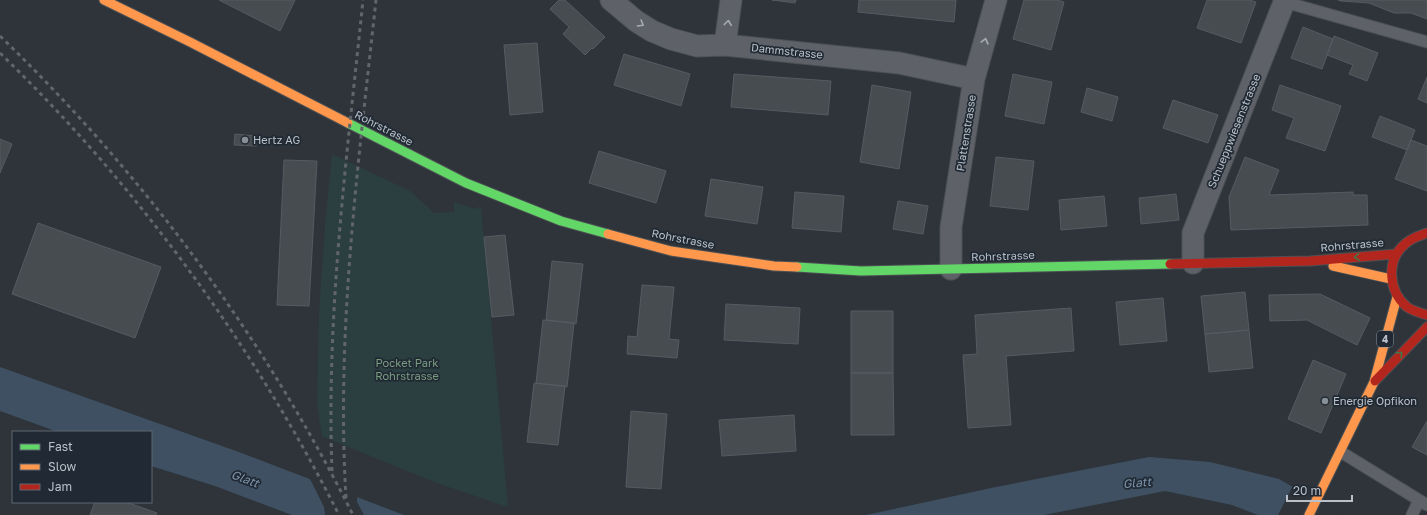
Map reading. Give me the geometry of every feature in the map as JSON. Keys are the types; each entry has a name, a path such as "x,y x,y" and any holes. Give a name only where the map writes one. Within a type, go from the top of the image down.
{"main road":[{"name":"Rohrstrasse","path":"104,0 190,42 466,183 560,221 671,251 774,266 861,271 1310,261 1396,254"},
{"path":"1427,233 1415,237 1404,244 1396,254 1392,266 1391,278 1393,288 1405,306 1415,312 1427,315"},
{"name":"Rohrstrasse","path":"1310,261 1391,278"},
{"name":"4","path":"1309,515 1374,382 1397,296"},
{"name":"4","path":"1374,382 1427,327"}],"street":[{"name":"Dammstrasse","path":"611,0 636,21 652,30 671,39 697,46 725,45 898,62 974,79"},
{"path":"725,45 731,0"},
{"name":"Plattenstrasse","path":"951,269 951,227 974,79 996,0"},
{"name":"Schueppwiesenstrasse","path":"1193,263 1193,233 1283,1"}],"lane":[{"path":"1283,1 1427,42"},
{"path":"1341,452 1423,503 1412,515"}],"green space":[{"name":"Pocket Park Rohrstrasse","path":"332,154 410,191 434,213 454,212 454,202 475,209 481,206 508,507 434,482 322,436 317,405 319,315 325,225"}],"water":[{"name":"Glatt","path":"0,367 236,451 404,515 292,515 215,486 152,466 152,431 55,431 0,411"},
{"name":"Glatt","path":"1149,457 1210,462 1279,479 1341,515 1258,515 1232,505 1165,491 1044,515 866,515 996,487"}],"pier":[{"path":"309,477 357,495 357,502 364,515 325,515 324,507"},
{"path":"1293,485 1342,513 1343,515 1278,515"}],"building":[{"path":"219,0 295,0 280,31"},
{"path":"559,0 565,0 605,37 585,55 563,34 569,27 550,9"},
{"path":"772,0 796,0 795,3"},
{"path":"859,0 956,0 954,22 858,12"},
{"path":"1024,0 1057,0 1064,2 1051,50 1013,39"},
{"path":"1207,0 1249,0 1256,2 1241,43 1197,28"},
{"path":"1338,0 1427,0 1427,19 1411,13 1394,13 1369,3"},
{"path":"1303,27 1333,39 1322,69 1291,58"},
{"path":"1334,36 1378,53 1367,81 1349,74 1353,65 1327,55"},
{"path":"537,43 543,112 510,115 504,45"},
{"path":"624,54 690,74 681,106 614,85"},
{"path":"734,74 831,81 828,115 731,107"},
{"path":"1013,74 1052,82 1044,124 1005,116"},
{"path":"1427,77 1427,103 1418,99"},
{"path":"872,85 911,92 899,169 860,162"},
{"path":"1280,85 1341,106 1325,151 1286,138 1294,118 1272,110"},
{"path":"1087,88 1118,97 1112,121 1081,112"},
{"path":"1173,100 1218,115 1208,143 1163,128"},
{"path":"1380,116 1415,130 1407,150 1372,137"},
{"name":"Hertz AG","path":"235,134 256,136 256,146 234,145"},
{"path":"0,139 12,144 0,173"},
{"path":"1411,140 1427,146 1427,191 1395,179"},
{"path":"599,151 666,171 656,203 589,183"},
{"path":"996,157 1034,161 1028,210 990,206"},
{"path":"1245,157 1279,170 1269,195 1353,192 1353,195 1367,195 1368,225 1231,230 1229,197"},
{"path":"284,160 317,161 309,306 277,305"},
{"path":"711,179 763,187 757,224 705,216"},
{"path":"795,192 844,196 841,232 792,228"},
{"path":"1176,194 1179,220 1141,224 1139,198"},
{"path":"1104,196 1107,226 1061,230 1059,200"},
{"path":"898,201 928,206 923,234 893,229"},
{"path":"38,223 161,267 135,338 12,294"},
{"path":"505,235 514,315 492,317 484,237"},
{"path":"552,261 583,264 576,324 546,320"},
{"path":"642,285 674,287 669,339 679,340 677,358 627,354 628,336 637,337"},
{"path":"1245,292 1249,330 1205,334 1201,296"},
{"path":"1320,294 1370,318 1357,345 1307,320 1270,321 1269,295"},
{"path":"1163,298 1167,341 1120,345 1116,302"},
{"path":"726,304 800,308 798,344 724,340"},
{"path":"1071,308 1074,351 1006,356 1011,425 968,428 963,355 977,354 975,315"},
{"path":"851,311 893,311 893,373 851,373"},
{"path":"543,320 574,323 567,387 536,383"},
{"path":"1249,330 1253,368 1209,372 1205,334"},
{"path":"1313,360 1346,374 1321,433 1288,419"},
{"path":"851,373 893,373 894,435 851,435"},
{"path":"534,383 565,386 558,445 527,442"},
{"path":"631,411 667,414 661,489 626,487"},
{"path":"794,415 796,451 722,456 719,420"},
{"path":"1427,421 1427,455 1412,447"},
{"path":"95,503 129,503 157,513 156,515 90,515"}],"railway":[{"path":"332,471 331,412 335,294 339,235 363,0"},
{"path":"346,498 344,436 346,311 350,249 362,124 376,0"},
{"path":"0,36 53,89 103,144 151,201 197,260 240,321 280,384 318,449 353,515"},
{"path":"0,53 51,104 99,158 145,213 189,270 269,389 305,451 339,515"}],"traffic: fast":[{"path":"348,123 466,183 561,221 608,234"},
{"path":"797,267 861,271 1170,264"}],"traffic: slow":[{"path":"104,0 190,42 348,123"},
{"path":"608,234 671,251 774,266 797,267"},
{"path":"1333,266 1391,279"},
{"path":"1309,515 1374,382 1397,297"}],"traffic: jam":[{"path":"1427,233 1415,237 1405,244 1395,258 1392,267 1393,284 1396,293 1401,300 1407,307 1427,315"},
{"path":"1170,264 1310,261 1396,254"},
{"path":"1375,381 1427,327"}],"place":[{"name":"Hertz AG","path":"245,140"},
{"name":"Energie Opfikon","path":"1325,401"}]}
